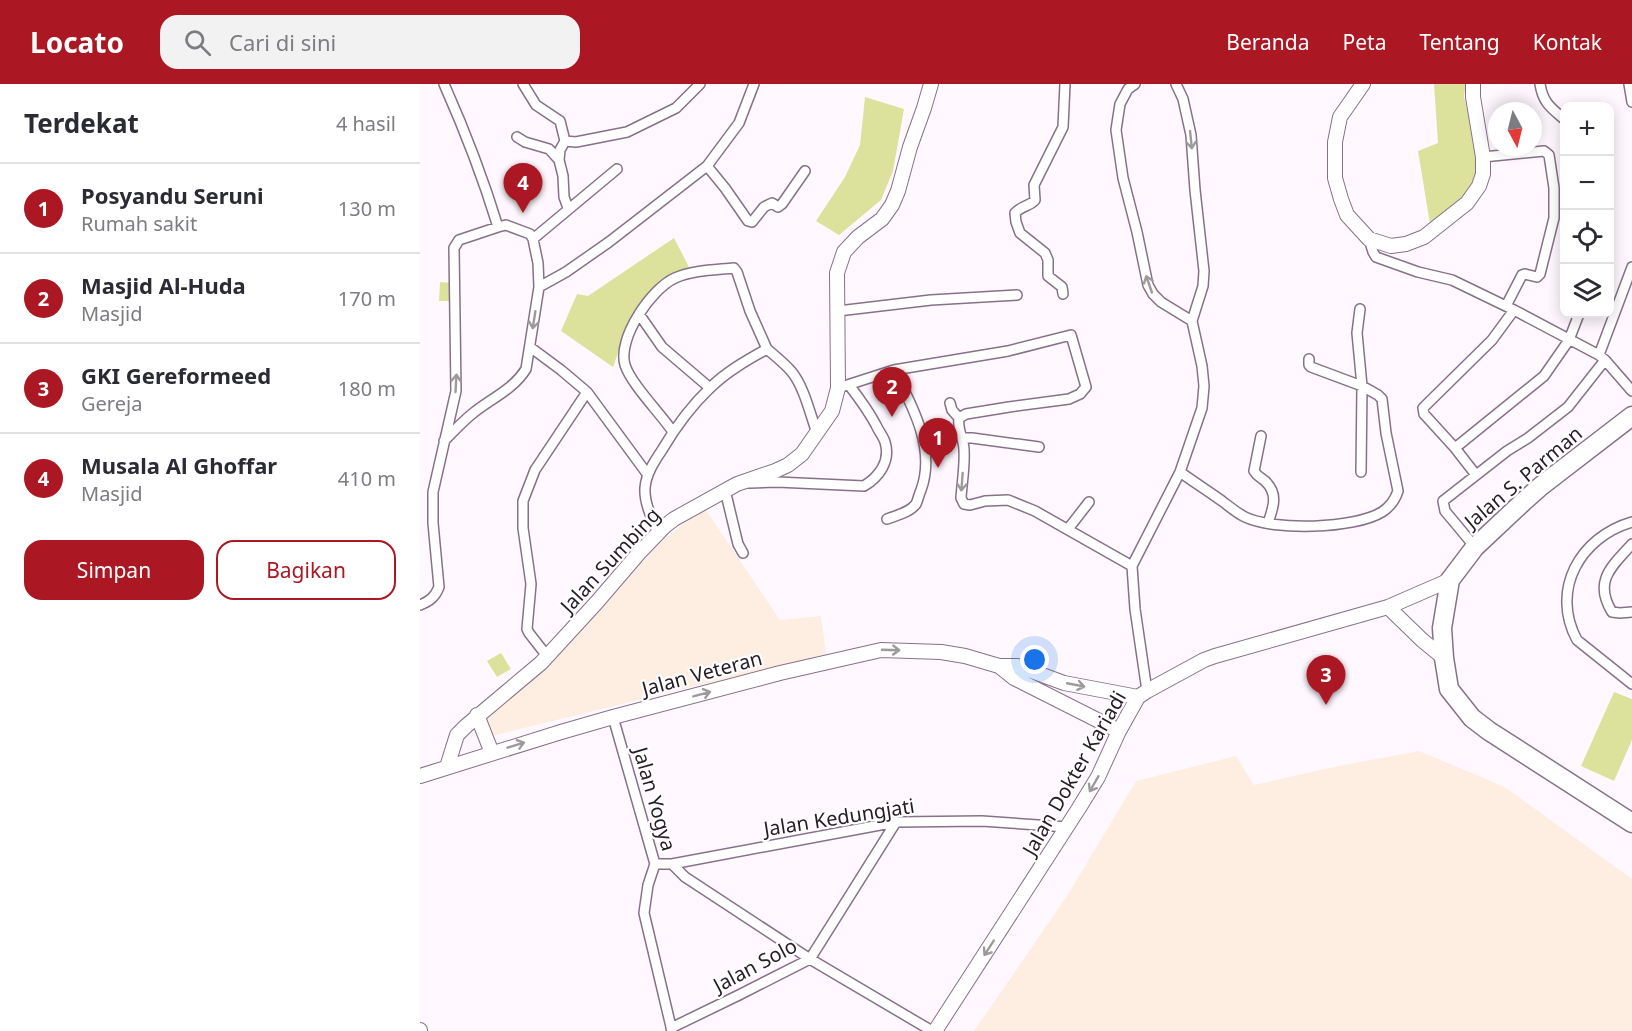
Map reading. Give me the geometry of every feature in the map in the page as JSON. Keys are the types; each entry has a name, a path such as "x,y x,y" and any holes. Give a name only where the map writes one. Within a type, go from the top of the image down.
{"highway":[{"name":"Jalan S. Parman","path":"1450,580 1475,547 1541,486 1632,416"},
{"path":"1450,580 1442,628 1449,689 1472,718 1490,732 1632,823"}],"main road":[{"name":"Jalan Sumbing","path":"447,767 457,735 477,715 541,663 658,532 674,519 731,487 788,465 802,454 817,433 832,411 844,386 837,273 844,252 858,237 882,219 892,205 931,84"},
{"path":"1363,84 1340,117 1335,142 1335,178 1347,215 1369,239 1391,246 1406,244 1424,237 1467,203 1479,186 1484,174 1473,84"},
{"name":"Jalan Dokter Kariadi","path":"934,1031 1067,827 1098,777 1119,731 1143,694 1204,660 1388,607 1450,580"},
{"path":"1388,607 1444,658"},
{"name":"Jalan Veteran","path":"420,776 613,717 780,673 881,650 940,652 965,656 999,666 1018,666 1064,683 1143,694"},
{"name":"Jalan Veteran","path":"999,666 1014,678 1119,731"},
{"path":"477,715 492,753"}],"street":[{"path":"444,84 470,145 498,226"},
{"path":"565,141 576,142 627,132 676,108 700,84"},
{"path":"539,287 566,272 609,242 707,166 739,123 754,84"},
{"path":"1063,294 1062,287 1048,276 1048,260 1045,253 1020,232 1015,213 1035,200 1035,181 1063,127 1065,84"},
{"path":"1135,84 1128,90 1120,104 1116,130 1124,178 1148,285 1161,302 1192,321"},
{"path":"1143,694 1132,567 1180,472 1202,408 1204,386 1192,321 1203,286 1204,271 1191,135 1183,99 1176,84"},
{"path":"1540,84 1542,95 1548,106 1560,116"},
{"path":"1629,84 1632,102"},
{"path":"528,86 536,105 560,121 565,141 560,150 559,160 563,176 564,197 568,208"},
{"path":"517,137 525,142 549,149 559,160"},
{"path":"1476,475 1424,414 1423,408 1477,352 1492,340 1510,308 1522,275 1537,278 1540,274 1554,218 1554,188 1547,152 1483,157"},
{"path":"707,166 748,221 752,222 764,207 772,203 778,207 805,171"},
{"path":"533,239 617,169"},
{"path":"1554,188 1560,187"},
{"path":"420,604 428,602 435,596 439,587 433,523 433,492 444,441 456,391 454,248 459,240 498,226 506,225 517,228 530,234 533,239 538,263 539,287 526,369 519,380 472,414 444,441"},
{"path":"1369,239 1376,257 1418,272 1452,280 1510,308 1602,358 1632,391"},
{"path":"1475,547 1445,512 1443,501 1568,407 1602,358 1632,267"},
{"path":"674,432 629,374 624,359 629,333 639,314 657,290 673,279 690,273 734,268 767,348 793,373 799,383 817,433"},
{"path":"838,311 931,300 1017,295"},
{"path":"1359,309 1357,348 1362,386 1361,472"},
{"path":"639,314 662,347 710,388"},
{"path":"1455,448 1544,376 1569,339 1577,318"},
{"path":"844,386 894,370 1008,351 1071,335 1086,387 1080,394 1068,399 966,414 959,418"},
{"path":"530,347 587,392 648,476"},
{"path":"658,532 651,518 645,496 645,485 674,432 710,388 741,363 767,348"},
{"path":"1180,472 1248,519 1268,523 1296,527 1347,524 1380,513 1390,506 1398,491 1386,433 1382,399 1362,386 1309,366 1309,359"},
{"path":"887,519 907,512 916,504 925,479 927,463 915,410 894,370"},
{"path":"743,553 738,544 731,487 777,482 864,486 880,473 886,460 885,443 864,403 844,386"},
{"path":"547,656 527,629 531,584 523,528 523,501 534,470 587,392"},
{"path":"950,403 952,410 959,418 959,429 963,438 961,498 964,504 1008,500 1035,511 1132,567"},
{"path":"1261,436 1254,471 1267,482 1275,498 1268,523"},
{"path":"963,438 1039,447"},
{"path":"1068,529 1089,502"},
{"path":"1632,522 1603,535 1589,546 1571,575 1567,593 1568,612 1577,640 1632,684"},
{"path":"1632,544 1607,572 1603,585 1607,604 1612,612 1620,614 1632,612"},
{"name":"Jalan Yogya","path":"613,717 655,864 648,885 644,914 671,1030"},
{"name":"Jalan Kedungjati","path":"655,864 672,864 896,822 982,821 1067,827"},
{"name":"Jalan Solo","path":"671,1030 810,959 896,822"},
{"path":"672,864 685,877 810,959 934,1031"}],"shaded area":[{"path":"704,507 780,620 821,616 826,654 492,736 485,718 577,634 660,543"},
{"path":"1419,751 1505,787 1632,879 1632,1031 974,1031 1067,896 1136,781 1236,756 1254,785"}],"green space":[{"path":"1434,84 1466,84 1464,97 1481,162 1471,190 1430,224 1418,151 1438,143"},
{"path":"865,97 904,109 893,171 881,200 839,235 816,221 845,177 860,145"},
{"path":"674,238 689,267 651,290 622,341 613,367 561,331 577,294 588,296"},
{"path":"440,282 452,283 451,301 439,301"},
{"path":"501,653 511,669 497,677 487,661"},
{"path":"1614,692 1632,699 1632,740 1614,781 1581,766"}],"place":[{"name":"Musala Al Ghoffar","path":"523,213"},
{"name":"Masjid Al-Huda","path":"892,417"},
{"name":"Posyandu Seruni","path":"938,468"},
{"name":"GKI Gereformeed","path":"1326,705"}]}
